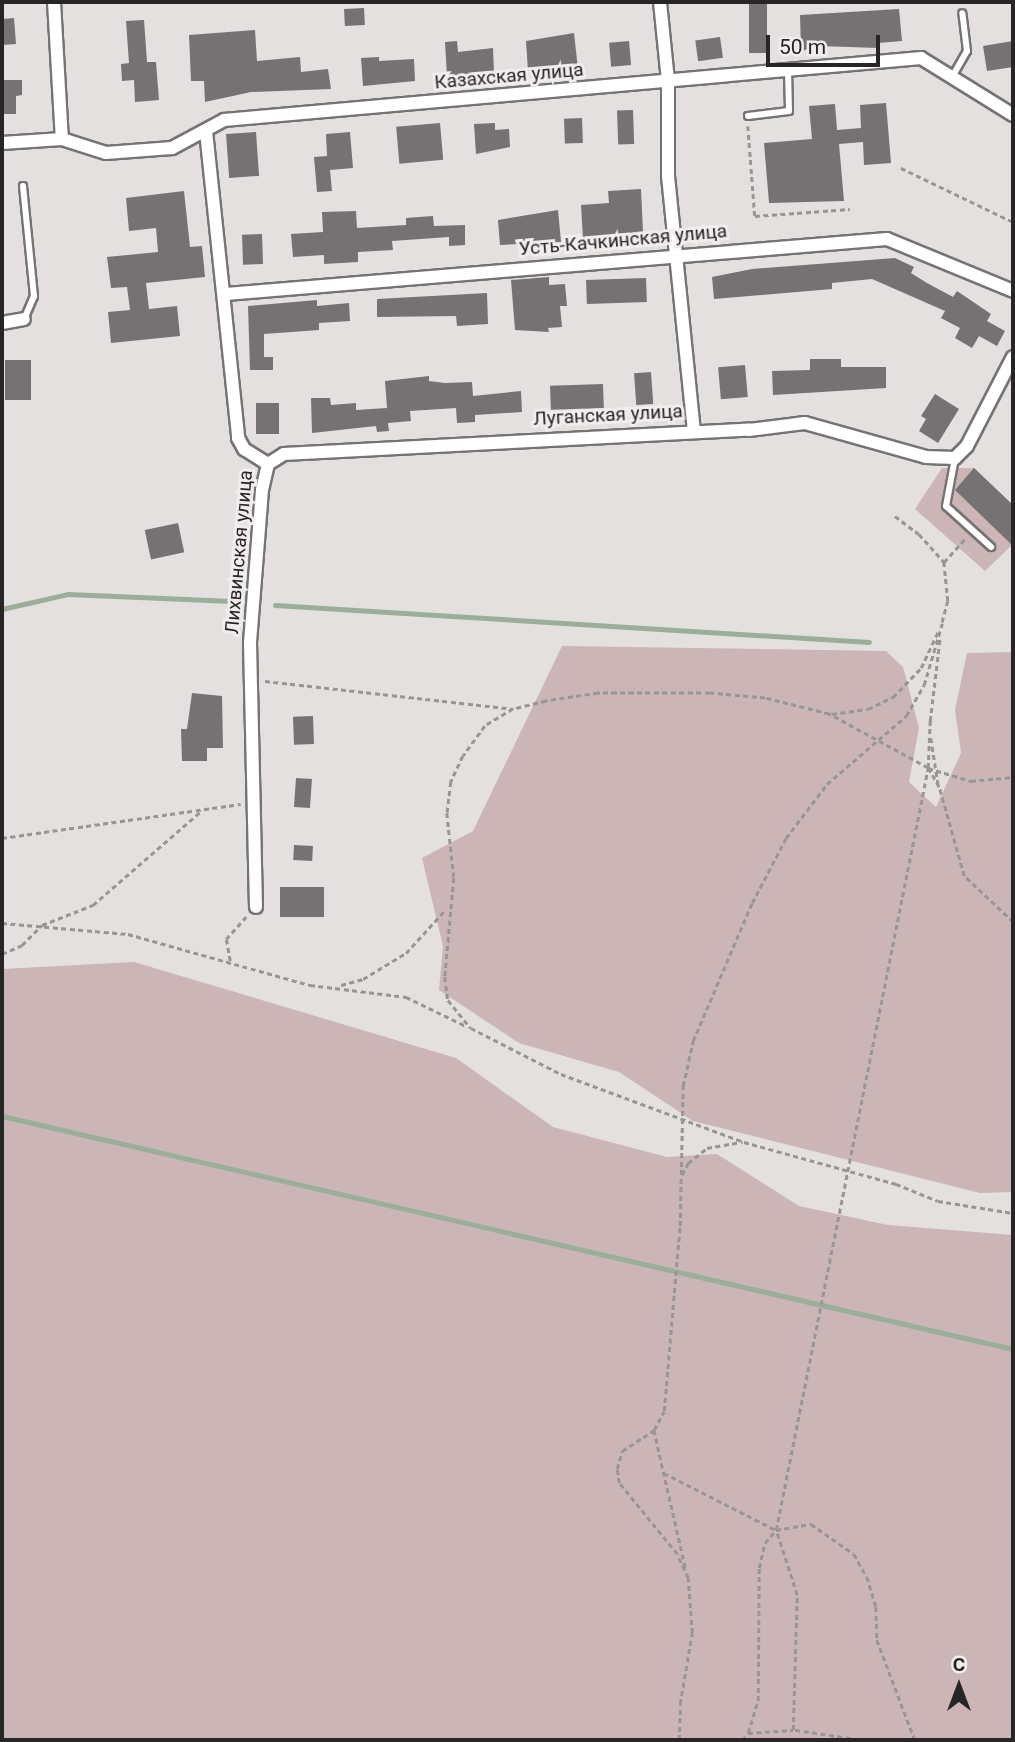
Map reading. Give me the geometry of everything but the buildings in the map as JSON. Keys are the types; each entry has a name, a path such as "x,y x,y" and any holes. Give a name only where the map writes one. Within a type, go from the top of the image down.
{"street":[{"path":"54,2 62,139"},
{"path":"660,2 668,81 674,254 694,430"},
{"name":"Казахская улица","path":"2,143 62,139 106,153 172,148 224,120 921,58 1013,115"},
{"name":"Лихвинская улица","path":"206,131 226,294 238,438 244,449 268,464 256,565 252,680 256,907"},
{"name":"Усть-Качкинская улица","path":"226,294 674,254 887,239 1013,291"},
{"path":"2,323 24,319"},
{"path":"952,459 967,446 1013,357"},
{"name":"Луганская улица","path":"268,464 284,454 816,424 926,457 952,459"}],"lane":[{"path":"952,77 967,51 962,13"},
{"path":"748,116 789,111 788,70"},
{"path":"23,186 34,296 24,319"},
{"path":"952,459 946,506 991,547"}],"path":[{"path":"748,116 755,216 850,209"},
{"path":"901,169 1013,222"},
{"path":"688,1578 677,1554 620,1483 622,1451 654,1430 664,1411 680,1178 683,1086 693,1041 763,881 786,838 827,784 906,716 924,685 948,601 944,562 919,534 895,516"},
{"path":"944,562 973,530"},
{"path":"829,715 868,709 893,697 921,668 942,624"},
{"path":"741,1740 748,1733 758,1702 759,1568 765,1543 776,1530 928,768 930,720 942,624"},
{"path":"252,680 513,709 597,693 653,691 765,698 829,715 928,768 971,781 1013,777"},
{"path":"471,1028 448,1000 448,907 454,878 447,813 451,782 463,755 485,726 513,709"},
{"path":"930,720 939,787 964,876 1013,922"},
{"path":"928,768 939,787"},
{"path":"2,838 201,811 254,801"},
{"path":"2,954 22,945 42,925 93,905 201,811"},
{"path":"230,962 226,939 256,907"},
{"path":"338,986 363,979 406,953 448,907"},
{"path":"2,923 128,934 310,985 338,986 406,997 561,1074 682,1121 938,1201 1013,1213"},
{"path":"680,1178 688,1163 707,1148 744,1142"},
{"path":"654,1430 688,1578 692,1633 679,1729 681,1740"},
{"path":"663,1472 776,1530 811,1524 854,1555 876,1607 877,1640 915,1740"},
{"path":"776,1530 797,1594 793,1730"},
{"path":"748,1733 793,1730 859,1740"}],"shaded area":[{"path":"942,468 974,468 1013,505 1013,544 985,571 915,509"},
{"path":"562,646 886,651 903,667 919,728 909,782 936,807 961,753 955,710 967,653 1013,652 1013,1192 980,1193 693,1121 619,1072 519,1043 439,990 443,946 422,858 473,831"},
{"path":"134,962 456,1058 553,1127 667,1157 717,1154 799,1206 888,1225 1013,1235 1013,1740 2,1740 2,969"}],"waterway":[{"path":"2,609 68,594 232,601"},
{"path":"275,605 869,642"},
{"path":"2,1116 1013,1349"}]}
